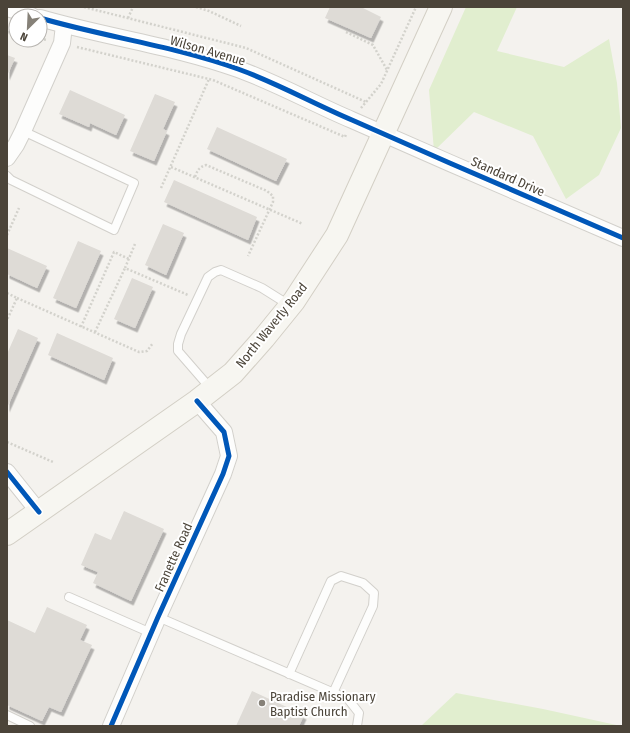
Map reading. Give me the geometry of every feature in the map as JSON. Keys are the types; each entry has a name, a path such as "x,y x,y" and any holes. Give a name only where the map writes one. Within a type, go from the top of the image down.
{"main road":[{"name":"North Waverly Road","path":"7,534 233,373 264,338 290,306 337,235 441,7"}],"street":[{"name":"Wilson Avenue","path":"48,20 219,62 256,76 383,134"},
{"path":"7,158 23,131 62,43 64,25"},
{"name":"Standard Drive","path":"383,134 623,238"},
{"name":"Franette Road","path":"111,726 158,617 223,474 229,456 224,432 204,395"},
{"path":"7,472 39,512"}],"lane":[{"path":"7,176 10,180 114,230 134,183 23,131"},
{"path":"204,395 178,351 178,344 181,334 208,277 221,270 262,288 290,306"},
{"path":"289,674 331,581 341,576 363,583 374,593 373,606 333,693"},
{"path":"68,597 151,633"},
{"path":"158,617 348,699 359,713 357,726"},
{"path":"7,715 30,726"}],"path":[{"path":"128,18 133,7"},
{"path":"196,7 209,11 241,26"},
{"path":"48,40 210,79 345,137 351,120 381,84 414,11 414,7"},
{"path":"346,32 373,45 387,70"},
{"path":"162,188 210,79"},
{"path":"195,178 198,170 202,166 206,165 267,191 273,196 273,202 270,210 248,256"},
{"path":"171,167 303,224"},
{"path":"7,235 18,208"},
{"path":"95,332 135,244"},
{"path":"81,327 114,252 129,259"},
{"path":"125,268 198,299"},
{"path":"7,294 139,352 147,351 153,343"},
{"path":"7,320 17,298"},
{"path":"7,442 53,462"}],"green space":[{"path":"466,7 517,7 497,51 564,67 609,39 617,83 621,128 599,175 566,199 533,136 474,112 434,151 429,90"},
{"path":"456,693 543,709 621,726 421,726"}],"building":[{"path":"330,7 361,7 381,17 371,38 325,18"},
{"path":"7,55 15,58 7,76"},
{"path":"70,90 125,115 116,135 90,123 89,127 59,114"},
{"path":"155,94 175,102 163,129 167,131 154,161 130,151"},
{"path":"217,127 287,159 276,181 207,149"},
{"path":"174,180 257,217 248,240 164,202"},
{"path":"163,224 184,233 166,275 145,265"},
{"path":"78,241 101,251 76,308 53,298"},
{"path":"7,248 47,266 37,288 7,274"},
{"path":"132,278 153,287 135,328 114,319"},
{"path":"18,329 38,338 7,408 7,354"},
{"path":"57,333 113,358 104,380 48,355"},
{"path":"124,511 164,529 131,601 93,583 98,572 81,565 95,533 111,540"},
{"path":"47,607 87,625 80,640 92,645 61,712 49,707 42,721 7,705 7,620 35,633"},
{"name":"Paradise Missionary Baptist Church","path":"252,691 304,715 299,726 236,726"}],"cycle path":[{"path":"48,20 189,54 238,69 623,238"},
{"path":"111,726 158,617 223,474 229,456 224,432 197,401"},
{"path":"7,472 39,512"}],"place":[{"name":"Paradise Missionary Baptist Church","path":"262,703"}]}
